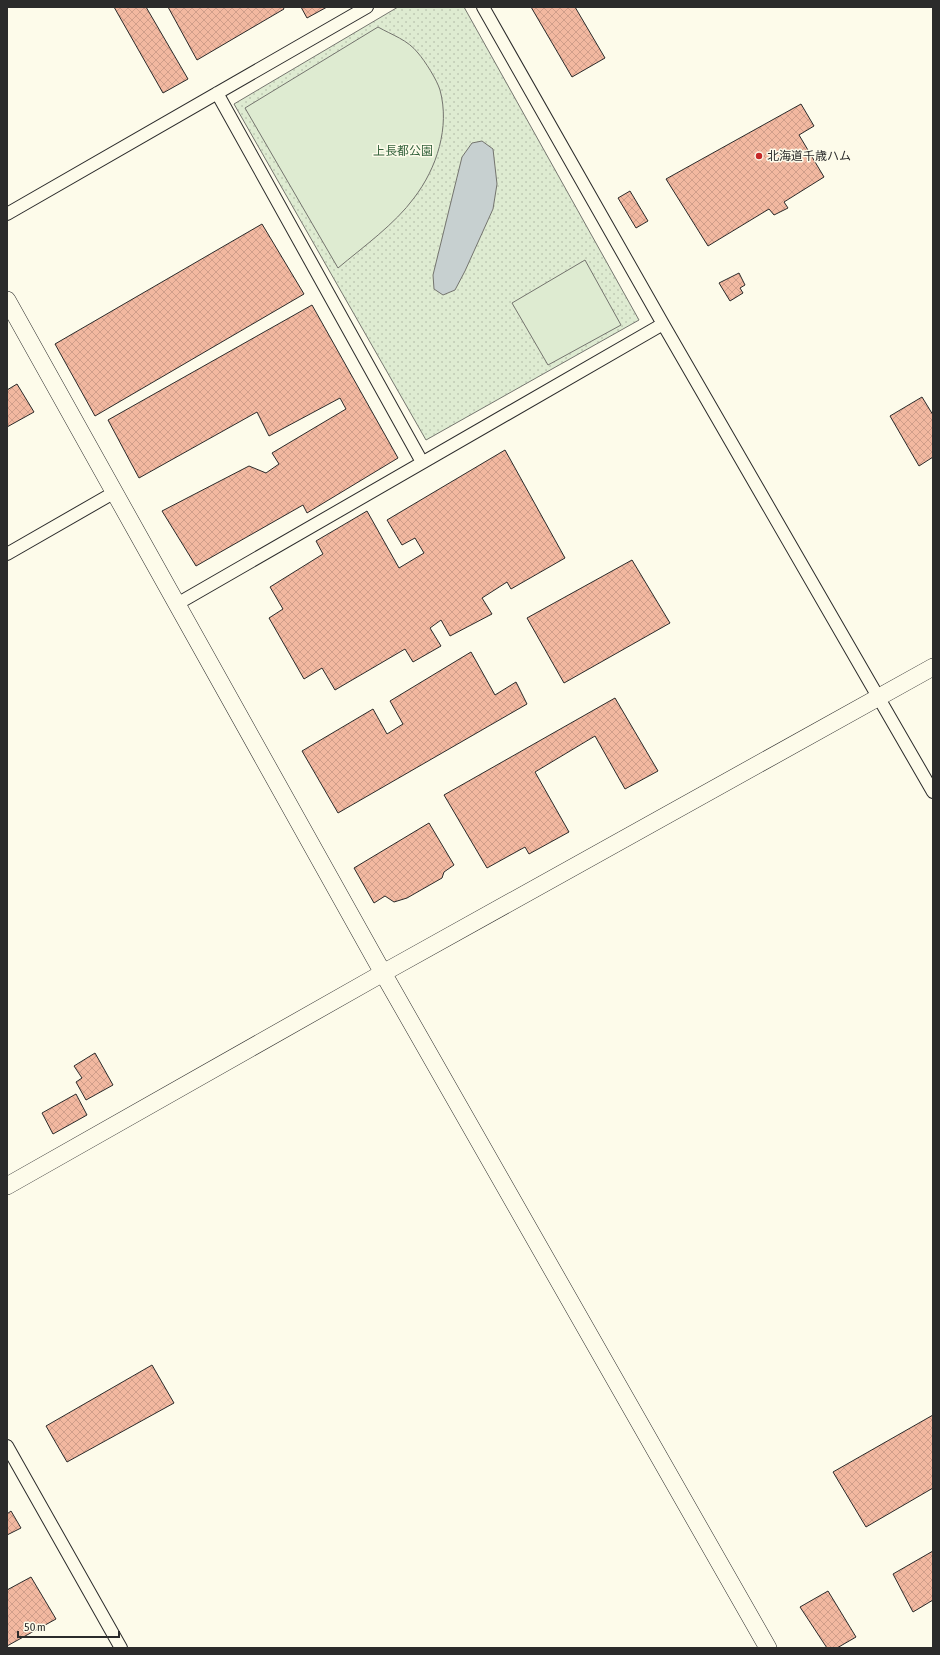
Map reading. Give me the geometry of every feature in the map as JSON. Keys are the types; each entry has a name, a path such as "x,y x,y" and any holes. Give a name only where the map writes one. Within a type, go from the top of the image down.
{"street":[{"path":"7,214 367,7"},
{"path":"483,7 663,324 933,792"},
{"path":"217,93 422,462"},
{"path":"7,300 382,972 768,1648"},
{"path":"176,604 663,324"},
{"path":"7,554 115,492"},
{"path":"7,1186 382,972 880,698 933,667"},
{"path":"7,1446 122,1648"}],"green space":[{"name":"上長都公園","path":"398,7 464,7 639,320 426,440 234,104"},
{"path":"378,27 400,38 414,48 421,56 440,90 443,104 442,133 435,160 429,174 414,198 398,217 338,268 245,108"},
{"path":"585,260 621,325 548,365 512,303"}],"shaded area":[{"path":"482,141 493,149 497,184 493,209 455,290 443,295 434,289 433,275 462,157 472,143"}],"building":[{"path":"114,7 146,7 188,79 163,93"},
{"path":"168,7 283,7 284,9 197,60"},
{"path":"301,7 327,7 307,18"},
{"path":"531,7 575,7 605,58 572,77"},
{"name":"北海道千歳ハム","path":"801,104 814,126 799,135 824,177 784,202 788,208 774,215 769,209 708,246 666,179"},
{"path":"630,191 648,221 636,228 618,198"},
{"path":"262,224 304,294 95,416 55,344"},
{"path":"739,273 745,285 740,288 743,293 730,301 719,283"},
{"path":"312,305 398,458 307,513 303,505 196,566 162,511 249,466 266,473 279,464 272,453 346,409 340,398 269,436 257,412 139,478 108,420"},
{"path":"17,384 34,412 7,427 7,390"},
{"path":"922,397 933,415 933,457 919,466 890,416"},
{"path":"505,450 565,558 511,589 507,582 482,598 492,614 450,636 441,620 430,628 441,646 413,662 405,649 335,690 322,668 304,679 269,618 283,609 270,587 323,554 316,541 367,511 399,568 424,553 415,538 402,545 387,520"},
{"path":"632,560 670,623 564,683 527,618"},
{"path":"471,652 495,695 516,682 527,704 338,813 302,751 373,709 387,734 403,724 390,701"},
{"path":"615,698 658,771 625,789 595,736 535,772 569,832 529,854 525,847 487,868 444,795"},
{"path":"429,823 454,865 444,872 442,878 407,898 394,902 385,896 374,903 354,868"},
{"path":"95,1053 113,1085 86,1100 76,1082 82,1078 74,1066"},
{"path":"76,1094 87,1115 53,1134 42,1113"},
{"path":"152,1365 174,1403 67,1462 46,1426"},
{"path":"933,1415 933,1488 866,1527 833,1472"},
{"path":"11,1511 21,1528 7,1535 7,1514"},
{"path":"933,1551 933,1600 913,1612 893,1574"},
{"path":"31,1577 56,1619 7,1646 7,1590"},
{"path":"828,1591 856,1637 837,1648 827,1648 800,1607"}],"place":[{"name":"北海道千歳ハム","path":"759,156"}]}
